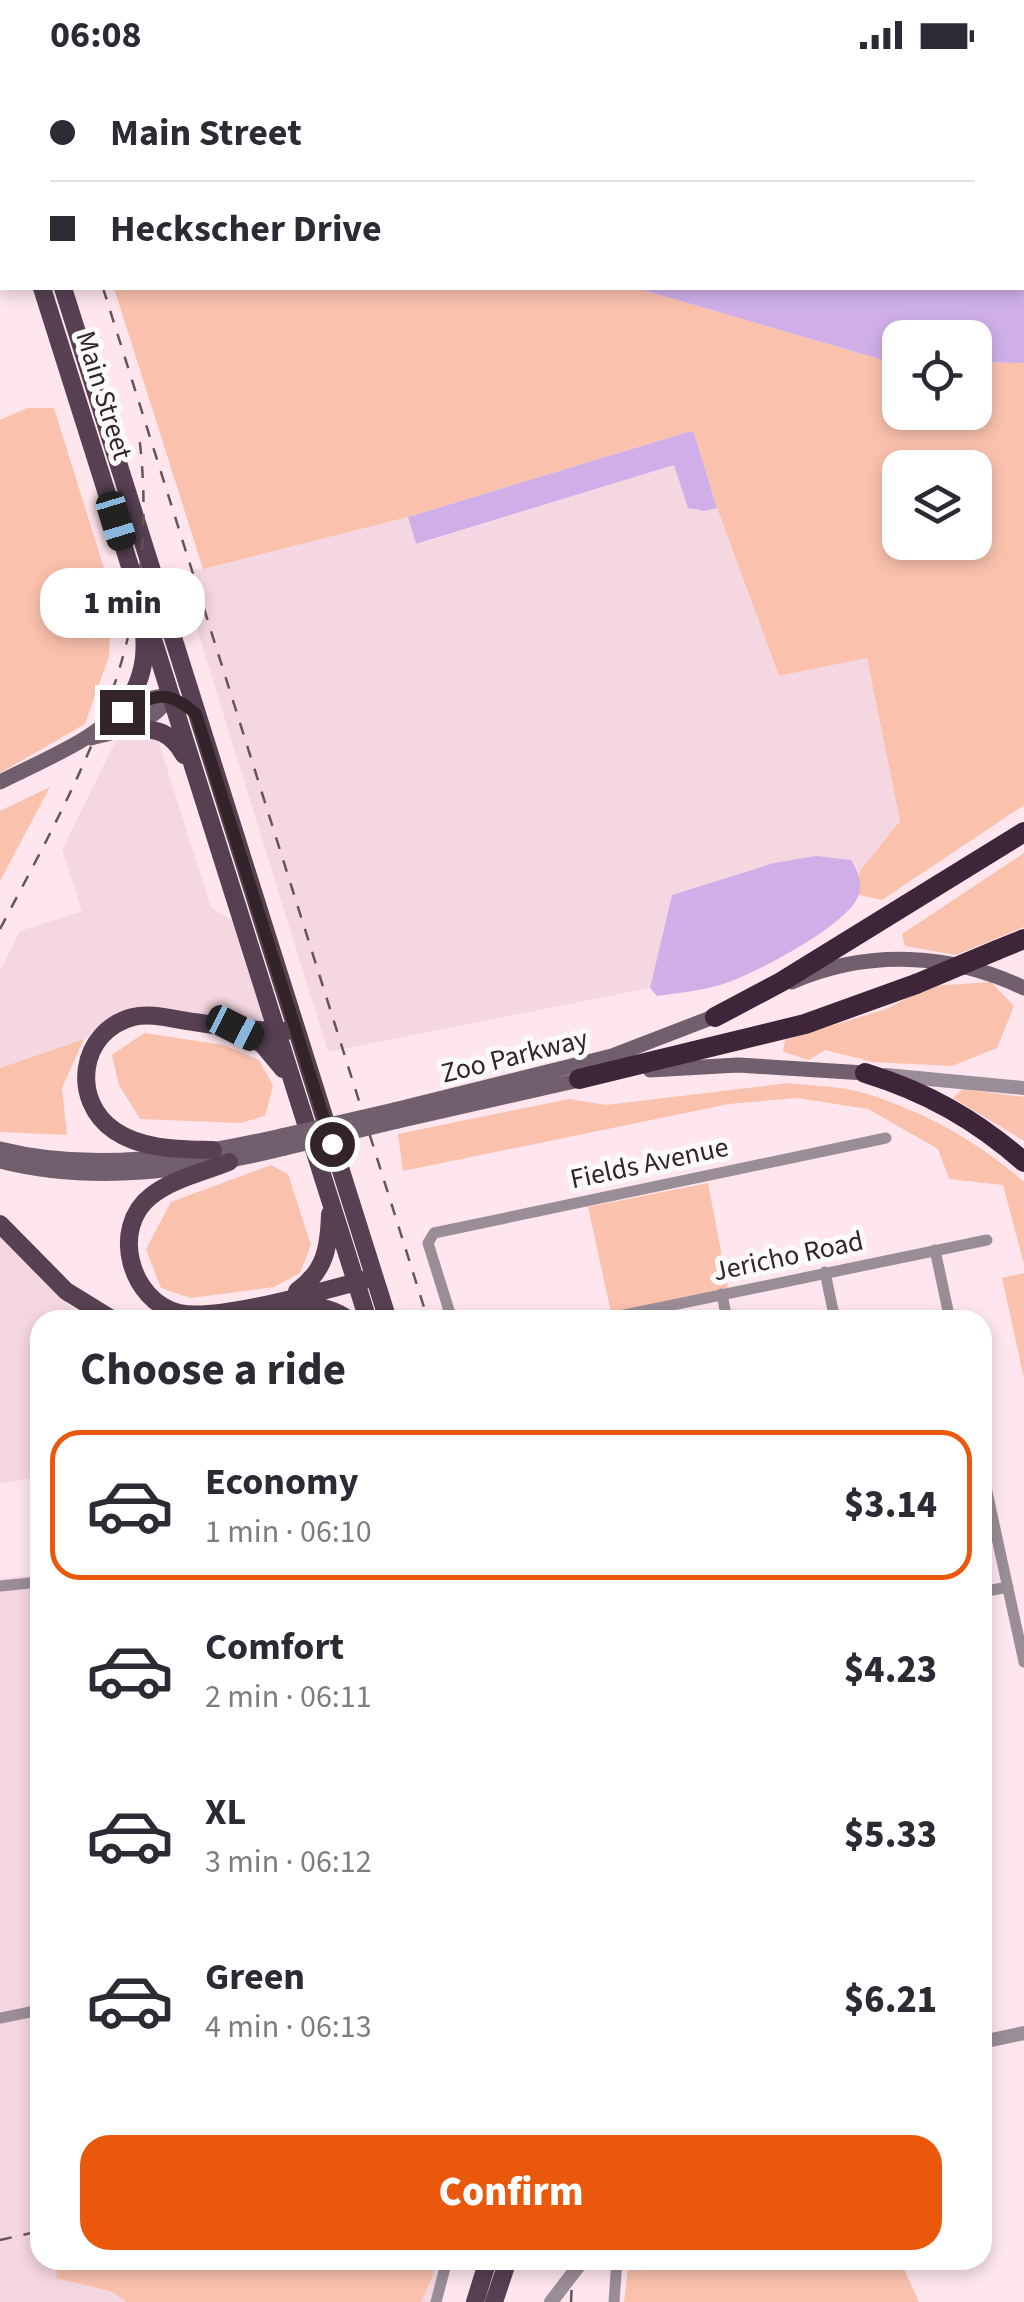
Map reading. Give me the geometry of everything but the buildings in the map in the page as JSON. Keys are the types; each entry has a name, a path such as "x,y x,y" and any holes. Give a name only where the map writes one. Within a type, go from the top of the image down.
{"highway":[{"path":"715,1016 780,982 1024,832"},
{"path":"579,1079 805,1024 916,984 1024,938"},
{"path":"866,1073 920,1092 968,1118 1024,1162"}],"main road":[{"name":"Main Street","path":"43,290 82,380 180,660 296,1031 367,1284 368,1310"},
{"name":"Main Street","path":"63,290 82,380 170,696 330,1200 382,1310"},
{"path":"127,720 146,658 142,604"},
{"path":"0,782 127,720 164,707 178,677 180,660"},
{"path":"170,696 196,714"},
{"path":"127,720 158,729 176,741 196,776"},
{"name":"Zoo Parkway","path":"396,1116 596,1061 843,966 888,960 954,964 1024,988"},
{"path":"213,1150 148,1145 113,1130 92,1103 85,1067 98,1037 115,1024 152,1016 235,1028 296,1031"},
{"path":"235,1028 263,1045 292,1079"},
{"name":"Zoo Parkway","path":"0,1149 46,1158 101,1161 283,1142 579,1079 660,1068 738,1064 866,1073"},
{"name":"Zoo Parkway","path":"0,1161 61,1171 121,1174 229,1162 283,1142"},
{"path":"175,1310 153,1298 132,1270 130,1231 137,1213 150,1197 167,1186 229,1162"},
{"path":"288,1302 311,1281 324,1262 330,1200"},
{"path":"0,1224 66,1291 97,1310"},
{"path":"261,1310 367,1284"},
{"path":"239,1310 288,1302 328,1310"},
{"path":"475,2302 485,2270"},
{"path":"494,2302 505,2270"}],"street":[{"name":"Zoo Parkway","path":"866,1073 1024,1088"},
{"name":"Fields Avenue","path":"449,1310 428,1243 434,1233 886,1138"},
{"name":"Jericho Road","path":"649,1310 987,1240"},
{"path":"935,1250 948,1310"},
{"path":"825,1272 834,1310"},
{"path":"722,1294 725,1310"},
{"path":"992,1514 1024,1662"},
{"path":"0,1586 30,1583"},
{"path":"992,1590 1008,1587"},
{"path":"0,2018 30,2012"},
{"path":"992,2040 1024,2033"},
{"path":"436,2302 444,2270"},
{"path":"551,2302 575,2270"},
{"path":"614,2302 616,2270"}],"shaded area":[{"path":"115,290 643,290 882,360 882,430 992,430 992,362 1024,363 1024,805 882,900 859,895 859,872 900,821 867,658 779,676 691,431 408,517 203,569"},
{"path":"643,290 1024,290 1024,363 992,362 992,320 882,320 882,360"},
{"path":"27,408 54,408 112,594 109,656 85,724 0,773 0,420"},
{"path":"691,431 717,508 688,508 674,465 416,544 408,517"},
{"path":"674,465 695,511 717,508 779,676 867,658 900,821 859,872 851,860 672,895 650,988 328,1052 180,574 408,517 419,544"},
{"path":"156,734 211,907 236,923 265,1017 259,1023 147,1012 0,1068 0,971 20,931 82,911 62,850 116,740"},
{"path":"50,787 0,881 0,811"},
{"path":"1024,853 1024,927 956,955 905,946 902,934"},
{"path":"816,856 851,860 859,877 858,897 835,922 774,961 720,985 657,996 650,988 672,895 774,863"},
{"path":"991,982 1014,1006 997,1048 952,1066 873,1062 825,1050 809,1060 783,1052 785,1040 886,1009 931,986"},
{"path":"144,1033 224,1045 259,1060 273,1086 265,1116 240,1123 140,1119 119,1085 112,1055"},
{"path":"84,1039 62,1088 67,1135 0,1132 0,1068"},
{"path":"788,1083 848,1089 889,1101 950,1130 1007,1167 1024,1182 1024,1264 1003,1185 949,1179 938,1149 868,1109 797,1098 729,1104 403,1171 398,1134 569,1099 606,1105"},
{"path":"962,1089 1024,1097 1024,1141 953,1098"},
{"path":"271,1165 288,1174 311,1245 300,1273 274,1287 191,1298 161,1288 146,1249 171,1202"},
{"path":"708,1183 728,1288 611,1310 588,1207"},
{"path":"0,1233 77,1310 30,1310 30,1478 0,1484"},
{"path":"1024,1273 1024,1378 1002,1278"},
{"path":"30,1576 30,2270 446,2270 437,2302 0,2302 0,1578"},
{"path":"57,2270 434,2270 421,2302 127,2302 110,2291 56,2278"},
{"path":"628,2270 905,2270 919,2302 624,2302"}],"railway":[{"path":"104,290 425,1310"},
{"path":"0,929 89,751 112,693 129,634 140,572 144,506 139,435"},
{"path":"0,2240 30,2233"},
{"path":"571,2302 573,2270"}],"route":[{"path":"122,712 150,698 170,696 196,714 332,1144"}]}
